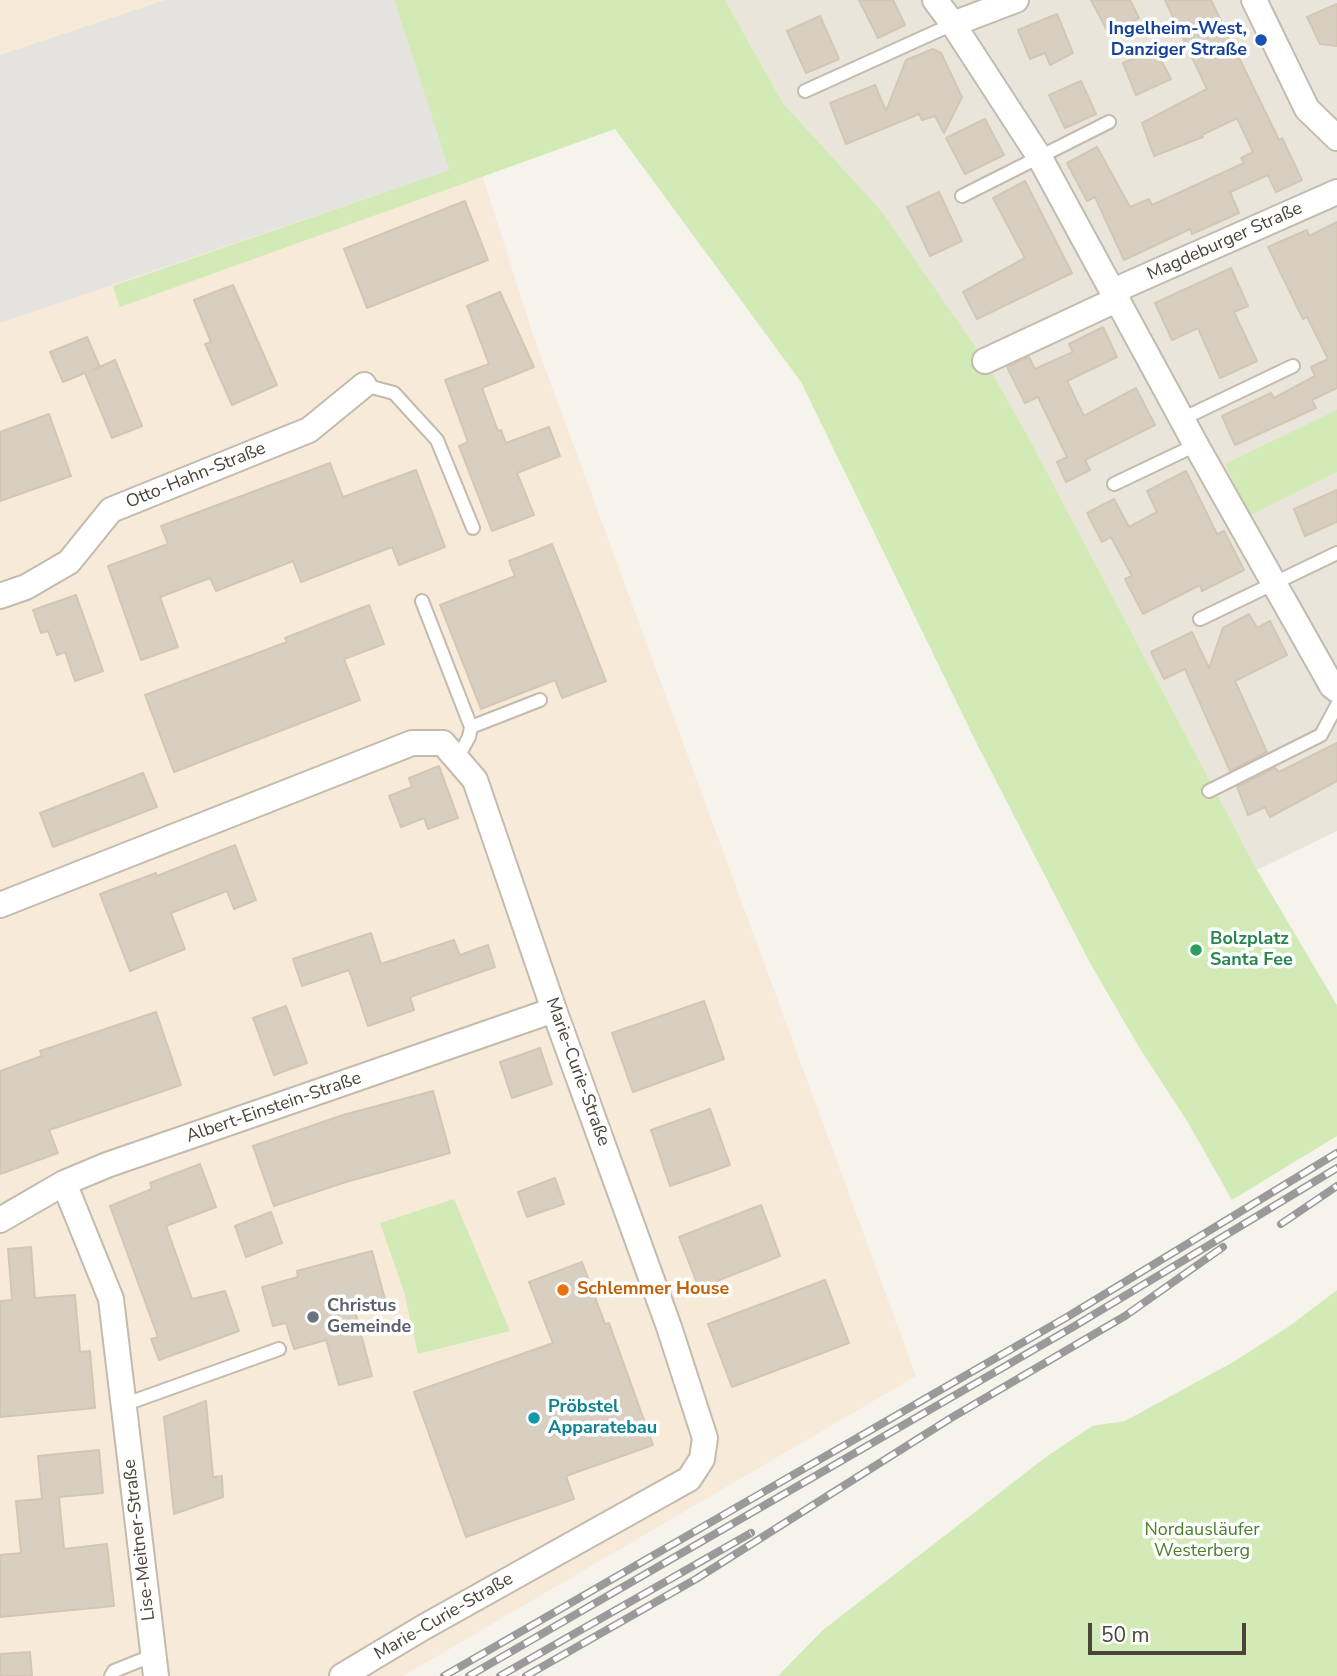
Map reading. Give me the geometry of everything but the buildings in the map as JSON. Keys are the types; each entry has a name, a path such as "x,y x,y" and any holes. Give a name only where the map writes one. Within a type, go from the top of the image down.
{"street":[{"path":"934,0 953,24 1040,158 1196,445 1332,686 1337,690"},
{"path":"953,24 1016,0"},
{"path":"1254,0 1307,109 1337,138"},
{"name":"Magdeburger Straße","path":"985,361 1115,295 1337,192"},
{"name":"Otto-Hahn-Straße","path":"0,596 26,586 69,562 111,510 309,430 364,385"},
{"name":"Marie-Curie-Straße","path":"0,905 412,743 443,743 475,780 554,1010 669,1327 705,1438 702,1460 689,1479 424,1627 342,1676"},
{"name":"Albert-Einstein-Straße","path":"0,1220 64,1184 107,1165 554,1010"},
{"name":"Lise-Meitner-Straße","path":"64,1184 111,1299 155,1666"}],"lane":[{"path":"805,91 953,24"},
{"path":"962,196 1109,122"},
{"path":"1182,419 1293,366"},
{"path":"364,385 394,393 437,440 473,528"},
{"path":"1114,484 1196,445"},
{"path":"1200,619 1337,553"},
{"path":"422,601 471,727 469,737 457,759"},
{"path":"471,727 540,700"},
{"path":"1209,790 1321,735 1337,705"},
{"path":"123,1405 279,1349"},
{"path":"111,1676 114,1671 155,1666"}],"shaded area":[{"path":"0,0 427,0 532,332 916,1376 403,1676 0,1676"},
{"path":"165,0 394,0 449,170 0,323 0,55"},
{"path":"725,0 1337,0 1337,831 1257,870 1032,444 879,208 783,103"}],"green space":[{"path":"394,0 725,0 783,103 879,208 985,361 1032,444 1257,870 1337,1005 1337,1136 1232,1200 1090,963 976,742 801,382 615,129 120,307 113,286 449,170"},
{"path":"1337,410 1337,472 1250,515 1225,464"},
{"path":"454,1199 510,1331 418,1354 404,1292 380,1223"},
{"name":"Nordausläufer Westerberg","path":"1337,1290 1337,1676 778,1676 823,1630 1046,1457 1092,1426 1125,1421 1235,1361 1291,1325"}],"railway":[{"path":"444,1676 1067,1317 1337,1153"},
{"path":"469,1676 1073,1327 1337,1168"},
{"path":"1281,1224 1337,1186"},
{"path":"526,1676 696,1579 951,1418 1125,1316 1223,1247"},
{"path":"500,1676 751,1533"}],"place":[{"name":"Ingelheim-West, Danziger Straße","path":"1261,40"},
{"name":"Bolzplatz Santa Fee","path":"1196,950"},
{"name":"Schlemmer House","path":"563,1290"},
{"name":"Christus Gemeinde","path":"313,1317"},
{"name":"Pröbstel Apparatebau","path":"534,1418"}]}
